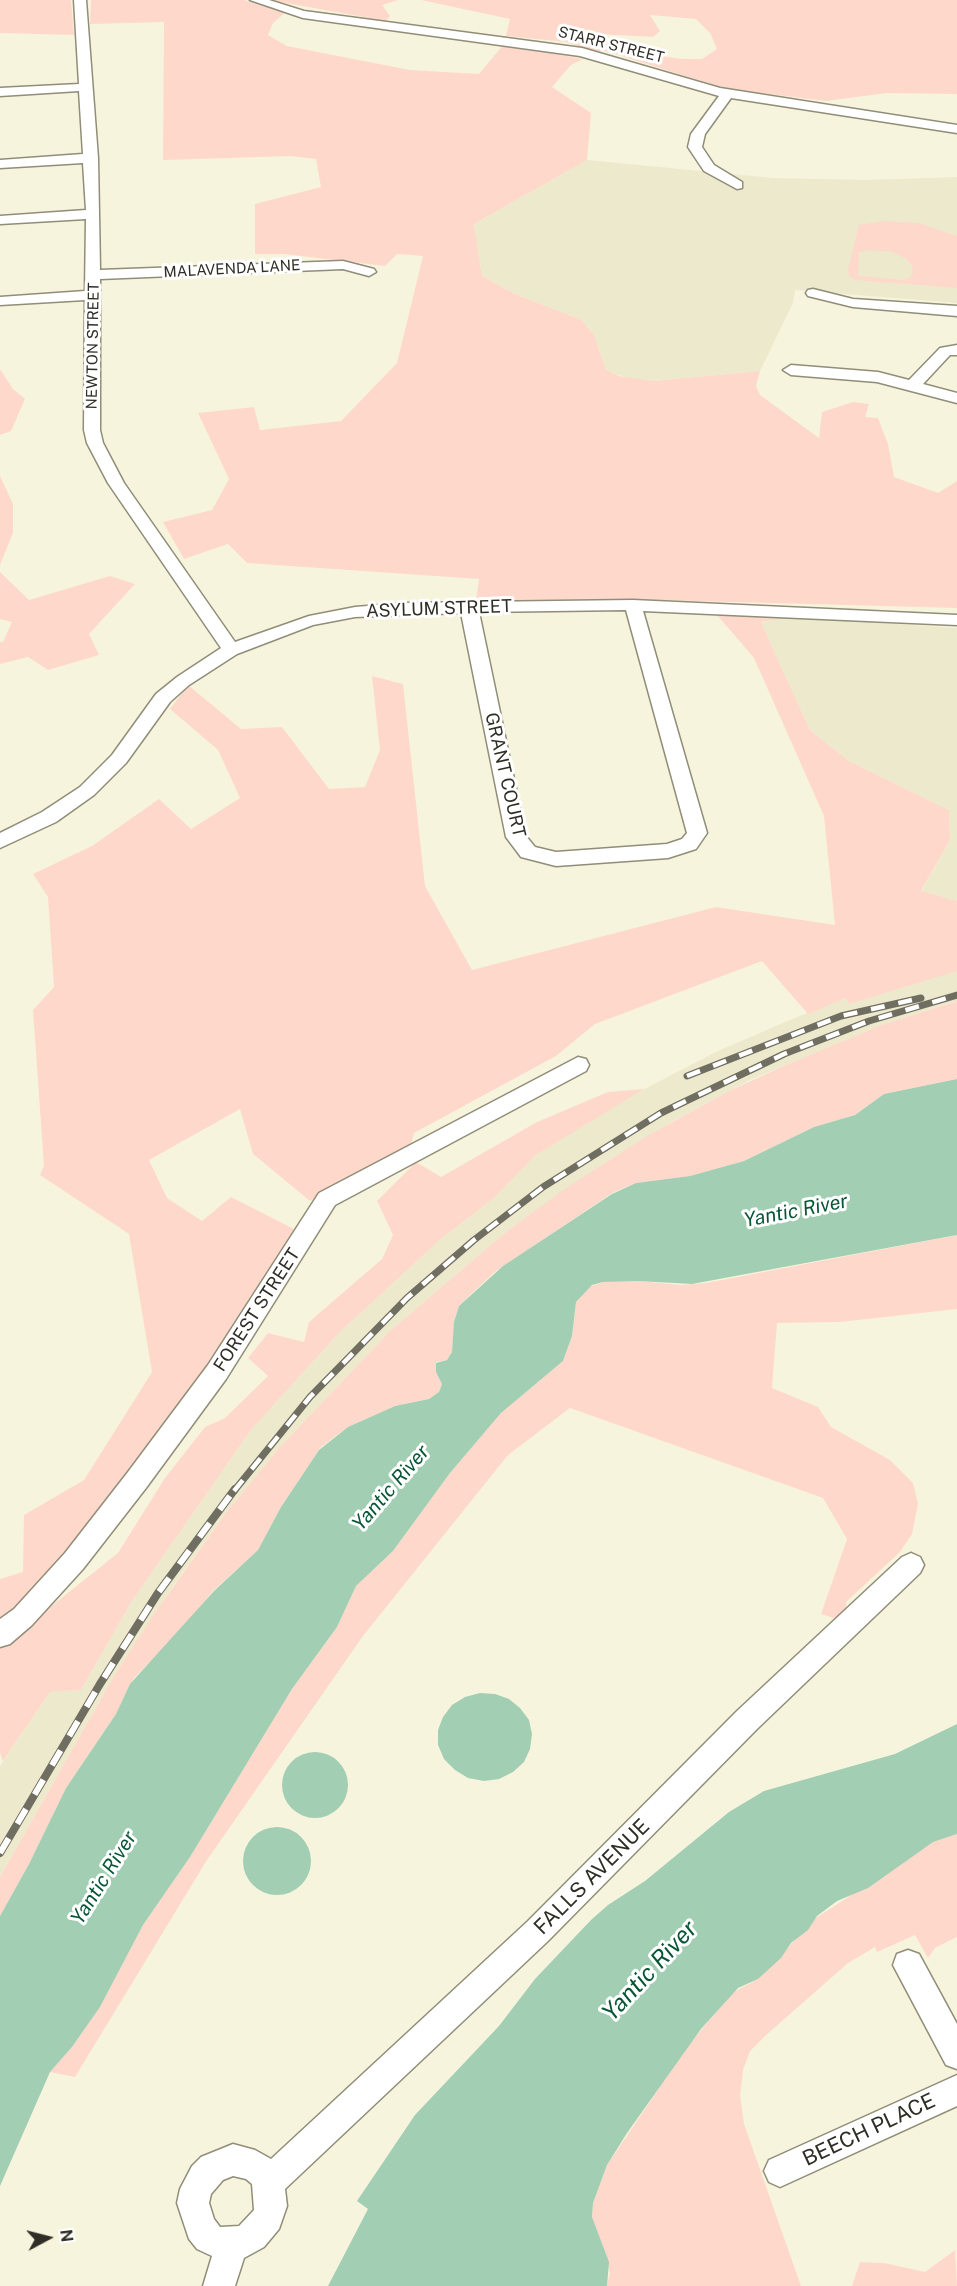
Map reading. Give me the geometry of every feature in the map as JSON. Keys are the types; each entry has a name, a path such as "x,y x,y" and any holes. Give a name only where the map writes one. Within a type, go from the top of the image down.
{"street":[{"name":"NEWTON STREET","path":"80,0 93,214 92,430 95,443 116,483 231,650"},
{"name":"STARR STREET","path":"256,0 303,14 582,52 728,93 957,129"},
{"path":"0,92 86,87"},
{"path":"728,93 698,134 695,147 708,168 737,185"},
{"path":"0,164 91,158"},
{"path":"0,220 93,214"},
{"name":"MALAVENDA LANE","path":"94,275 343,265 369,272"},
{"path":"813,293 853,303 957,311"},
{"path":"0,302 94,295"},
{"path":"913,386 945,351 957,350"},
{"path":"791,370 878,377 957,398"},
{"name":"ASYLUM STREET","path":"2,837 49,817 87,791 119,759 163,698 193,674 231,650 288,627 355,612 469,607 633,605 957,620"},
{"name":"GRANT COURT","path":"469,607 516,837 528,852 556,859 668,851 689,844 697,833 633,605"},
{"name":"FOREST STREET","path":"0,1635 23,1617 74,1561 137,1480 218,1372 327,1199 578,1065"},
{"name":"FALLS AVENUE","path":"269,2183 538,1931 747,1720 911,1565"},
{"path":"908,1965 957,2054"},
{"name":"BEECH PLACE","path":"780,2171 957,2090"},
{"path":"244,2161 255,2166 269,2183 272,2194 268,2218 253,2236 232,2244 219,2243 208,2238 200,2228 193,2203 202,2177 222,2162 244,2161"},
{"path":"219,2286 232,2244"}],"shaded area":[{"path":"0,0 71,0 74,35 0,33"},
{"path":"91,0 244,0 285,13 273,23 268,35 287,46 410,70 479,74 504,44 583,59 571,65 552,87 591,113 587,160 474,224 482,276 515,294 582,320 594,335 606,370 619,376 653,381 760,371 756,386 760,395 819,438 822,412 853,402 869,404 865,417 878,418 888,444 894,477 938,493 957,481 957,608 621,599 476,602 479,579 247,563 228,544 184,559 163,522 212,510 229,479 198,413 254,407 260,430 341,421 397,363 423,256 397,254 385,266 284,254 255,254 255,204 321,187 316,159 291,156 163,160 164,22 90,24"},
{"path":"269,0 398,0 382,5 390,16 386,21"},
{"path":"421,0 957,0 957,94 887,93 826,101 727,89 602,50 597,52 566,42 506,36 510,19","holes":["650,15 696,19 710,33 717,49 702,59 682,59 648,54 625,45 600,40 554,39 597,34 653,37 660,31"]},
{"path":"587,160 773,178 867,180 957,177 957,303 795,290 793,303 760,371 653,381 636,380 612,373 606,370 594,335 582,320 515,294 482,276 474,224"},
{"path":"884,221 919,223 957,236 957,288 855,280 849,276 848,270 859,225","holes":["867,250 892,252 905,258 912,265 913,273 908,279 858,276 859,253"]},
{"path":"0,369 13,389 25,399 11,431 0,435"},
{"path":"0,476 13,504 13,533 0,565"},
{"path":"0,572 29,600 110,576 135,584 89,634 99,655 48,670 28,657 0,664 0,642 3,642 12,622 0,619"},
{"path":"717,615 791,617 761,622 810,730 849,761 949,810 950,840 921,891 957,901 957,971 849,1004 846,998 808,1014 762,961 595,1024 556,1056 414,1133 410,1149 310,1201 253,1154 240,1109 149,1160 167,1198 202,1221 231,1197 296,1230 242,1323 54,1570 0,1621 0,1579 23,1572 24,1515 84,1480 152,1372 129,1234 40,1175 44,1166 33,1010 54,987 48,897 33,874 92,846 159,799 191,829 240,798 218,750 170,709 188,685 241,729 282,727 329,789 365,787 380,750 372,676 403,684 425,886 472,970 716,907 835,925 824,816 754,658"},
{"path":"791,617 957,628 957,901 921,892 950,840 949,810 849,761 810,730 761,622"},
{"path":"957,970 957,1001 881,1025 750,1080 668,1124 606,1162 506,1232 390,1331 279,1448 225,1514 173,1586 114,1676 0,1877 0,1766 50,1692 81,1690 132,1601 251,1430 339,1333 442,1238 494,1198 536,1155 625,1099 718,1051 797,1017 847,998 849,1004"},
{"path":"957,1001 957,1079 884,1094 855,1115 814,1127 744,1161 690,1176 636,1183 614,1192 496,1271 471,1294 459,1306 456,1315 452,1352 447,1360 436,1362 436,1372 442,1384 439,1392 429,1399 395,1406 348,1427 321,1447 281,1507 258,1550 213,1591 173,1639 134,1678 116,1714 66,1788 29,1864 0,1916 0,1877 114,1676 156,1611 225,1514 279,1448 390,1331 506,1232 566,1188 647,1136 729,1091 788,1064 881,1025"},
{"path":"644,1089 536,1155 494,1198 442,1238 339,1333 251,1430 132,1601 81,1690 50,1692 3,1761 0,1753 0,1647 118,1553 165,1478 205,1427 225,1418 268,1376 248,1358 268,1333 304,1342 309,1322 382,1259 393,1235 377,1201 416,1162 441,1177 537,1122 608,1092"},
{"path":"957,1235 957,1309 840,1322 777,1323 772,1388 818,1407 831,1427 890,1460 913,1483 918,1504 912,1534 900,1552 846,1602 847,1614 834,1618 821,1614 847,1539 823,1498 570,1408 508,1455 363,1636 207,1860 75,2077 50,2072 72,2047 100,2007 143,1925 190,1857 292,1689 337,1627 356,1586 393,1551 450,1473 501,1413 563,1361 572,1336 576,1302 589,1287 603,1282 627,1280 681,1285 706,1283"},
{"path":"957,1834 957,1937 935,1948 928,1958 915,1935 877,1952 875,1947 848,1963 750,2051 743,2070 740,2095 744,2124 801,2286 607,2286 610,2273 592,2217 593,2203 607,2165 687,2047 732,1993 758,1979 816,1918 933,1842"},
{"path":"955,2250 957,2286 852,2286 860,2262 884,2263 925,2272"}],"water":[{"name":"Yantic River","path":"957,1079 957,1235 692,1284 603,1282 592,1285 576,1302 572,1336 563,1361 501,1413 450,1473 393,1551 356,1586 337,1627 292,1689 190,1857 143,1925 100,2007 72,2047 50,2072 0,2186 0,1916 29,1864 66,1788 116,1714 130,1684 214,1591 258,1550 281,1507 319,1450 348,1427 395,1406 429,1399 439,1392 442,1384 436,1372 436,1363 447,1360 452,1352 454,1322 459,1306 503,1266 612,1194 636,1183 690,1176 744,1161 814,1127 855,1115 884,1094"},
{"path":"480,1693 495,1694 509,1699 529,1720 532,1734 530,1749 524,1762 513,1772 499,1779 484,1781 468,1778 455,1770 444,1759 438,1745 438,1730 443,1717 452,1705 465,1697"},
{"name":"Yantic River","path":"957,1724 957,1834 933,1842 868,1888 837,1901 817,1916 808,1930 791,1943 781,1958 758,1979 738,1988 701,2029 607,2165 593,2203 592,2217 609,2262 607,2286 328,2286 368,2209 357,2201 415,2115 499,2026 535,1979 591,1920 608,1905 645,1881 729,1812 764,1791 895,1754"},
{"path":"309,1752 321,1752 339,1761 346,1772 348,1785 346,1798 339,1809 328,1816 309,1818 296,1813 287,1804 282,1791 282,1779 287,1766 296,1757"},
{"path":"270,1827 284,1827 296,1832 306,1842 311,1861 306,1880 296,1890 284,1895 270,1895 258,1890 248,1880 243,1868 243,1854 248,1842 258,1832"}],"railway":[{"path":"234,1491 310,1397 407,1298 474,1240 543,1187 661,1113 784,1054 869,1021 957,995"},
{"path":"687,1076 841,1016 921,998"},
{"path":"0,1853 100,1684 158,1593 235,1489"}]}
